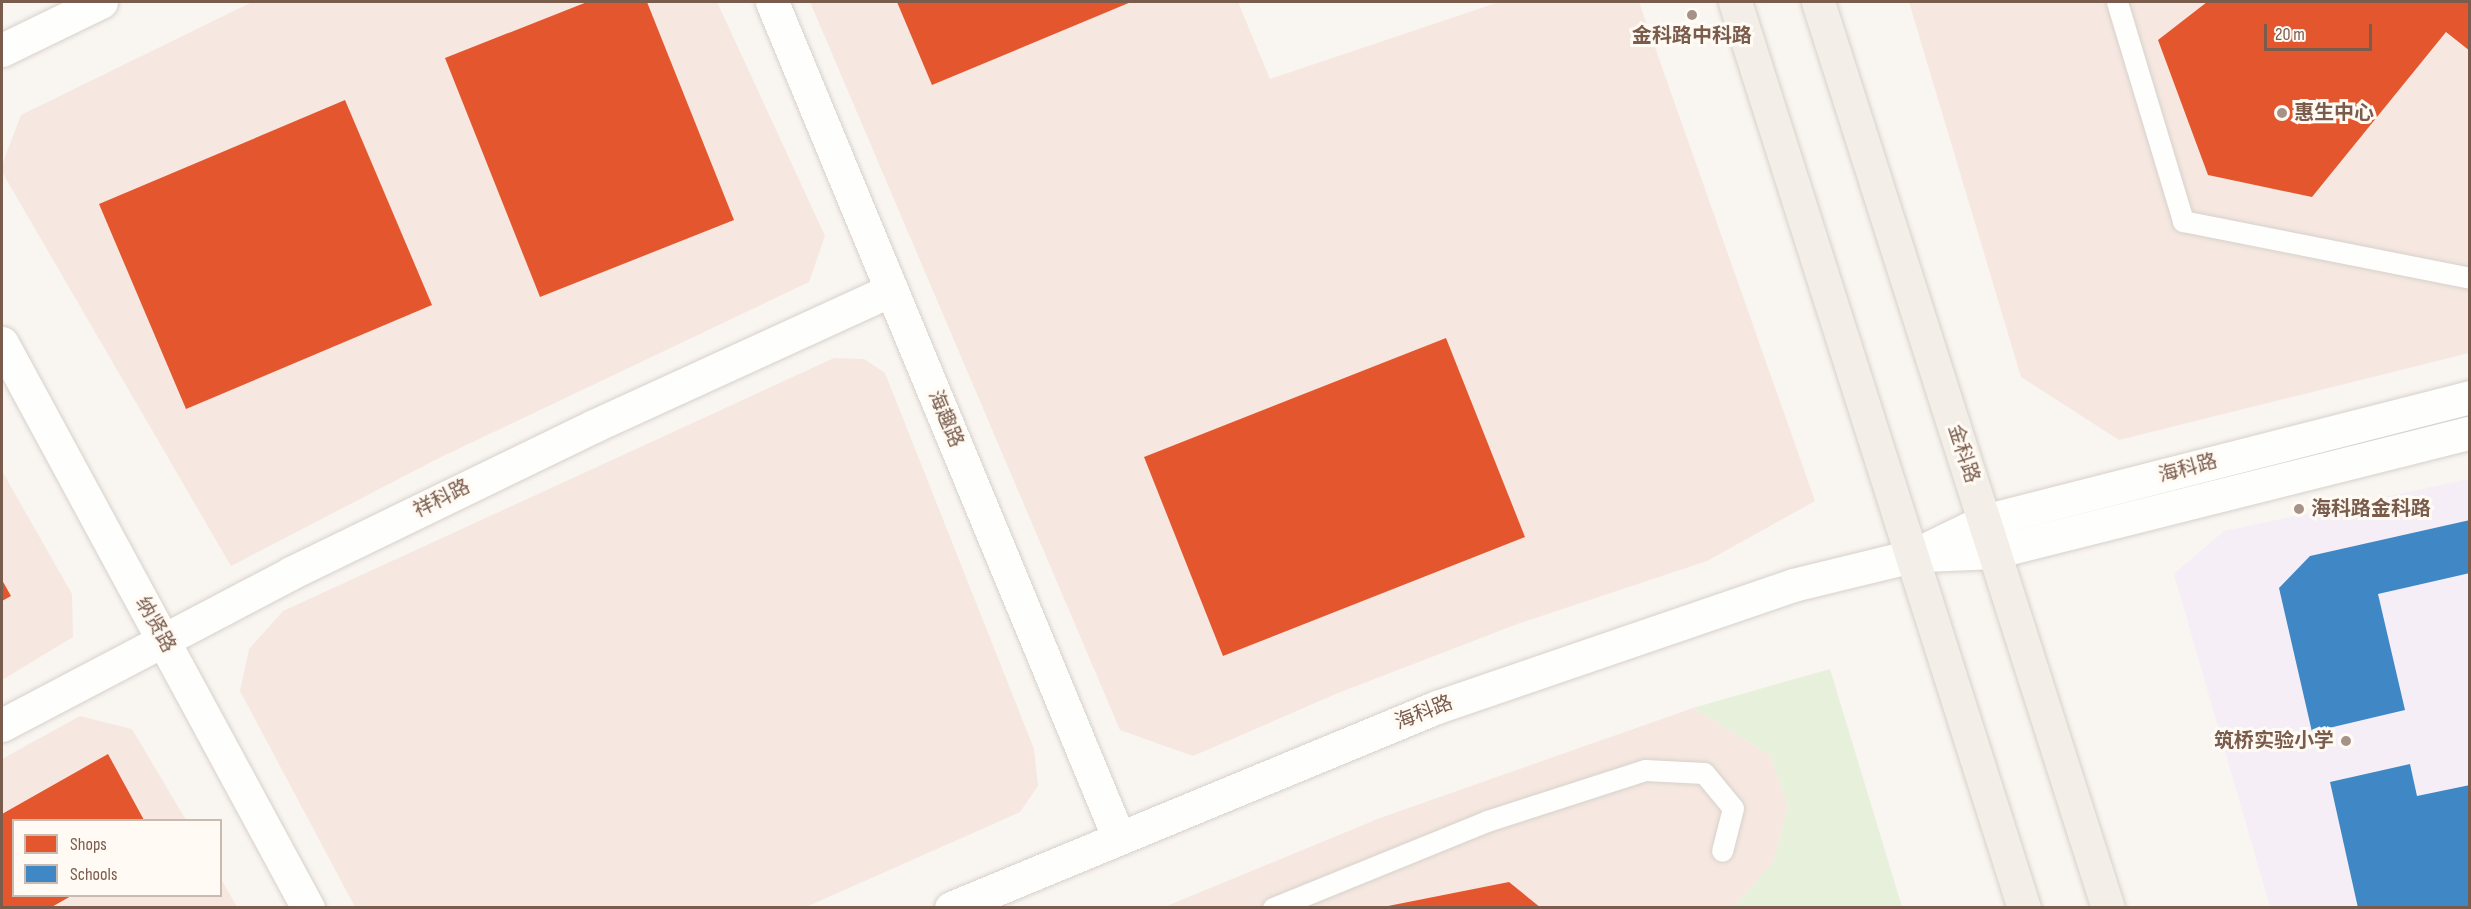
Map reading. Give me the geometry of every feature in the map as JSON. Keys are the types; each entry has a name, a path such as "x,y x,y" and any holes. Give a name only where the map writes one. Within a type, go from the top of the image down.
{"main road":[{"path":"1735,2 2024,908"},
{"name":"金科路","path":"1818,2 2108,908"}],"street":[{"path":"2,50 101,2"},
{"name":"海趣路","path":"772,2 1118,836"},
{"name":"祥科路","path":"2,725 162,638 594,426 891,290"},
{"name":"纳贤路","path":"2,343 308,908"},
{"name":"海科路","path":"1911,556 1984,521 2469,397"},
{"name":"海科路","path":"951,908 1118,836 1437,707 1633,637 1793,585 1911,556 1994,552 2469,432"}],"lane":[{"path":"2117,2 2183,221 2469,278"},
{"path":"1273,908 1487,821 1645,770 1704,773 1733,808 1722,851"}],"shaded area":[{"path":"252,2 717,2 825,236 809,282 439,458 231,566 2,172 2,165 21,115"},
{"path":"810,2 1238,2 1270,79 1499,2 1639,2 1815,501 1707,561 1520,623 1338,693 1193,756 1120,730"},
{"name":"惠生中心","path":"1909,2 2469,2 2469,353 2119,440 2021,377"},
{"path":"834,358 864,359 885,373 1034,749 1038,786 1020,812 806,907 355,907 240,691 249,649 283,611"},
{"path":"2,471 72,594 73,637 2,680"},
{"name":"筑桥实验小学","path":"2469,479 2469,907 2270,907 2174,574 2224,531"},
{"path":"1693,708 1770,755 1788,806 1774,861 1734,907 1162,908 1380,818"},
{"path":"80,716 132,729 185,819 12,819 12,897 222,897 222,881 237,907 2,908 2,759"}],"green space":[{"path":"1830,669 1902,907 1734,907 1774,861 1788,806 1770,755 1693,708"}],"building: Shops":[{"path":"587,2 647,2 734,220 540,297 445,58"},
{"path":"897,2 1131,2 932,85"},
{"name":"惠生中心","path":"2207,2 2470,2 2470,51 2446,32 2312,197 2208,175 2158,40"},
{"path":"345,100 432,305 186,409 99,204"},
{"path":"1446,338 1525,537 1223,656 1144,457"},
{"path":"2,580 11,596 2,601"},
{"path":"108,754 143,819 12,819 12,897 69,897 50,908 2,908 2,814"},
{"path":"1509,882 1541,908 1388,908 1388,906"}],"building: Schools":[{"path":"2470,520 2470,573 2378,594 2405,710 2312,732 2279,588 2310,556"},
{"path":"2410,764 2417,796 2470,785 2470,908 2358,908 2330,782"}],"place":[{"name":"金科路中科路","path":"1692,15"},
{"name":"惠生中心","path":"2282,113"},
{"name":"海科路金科路","path":"2299,509"},
{"name":"筑桥实验小学","path":"2346,741"}]}
